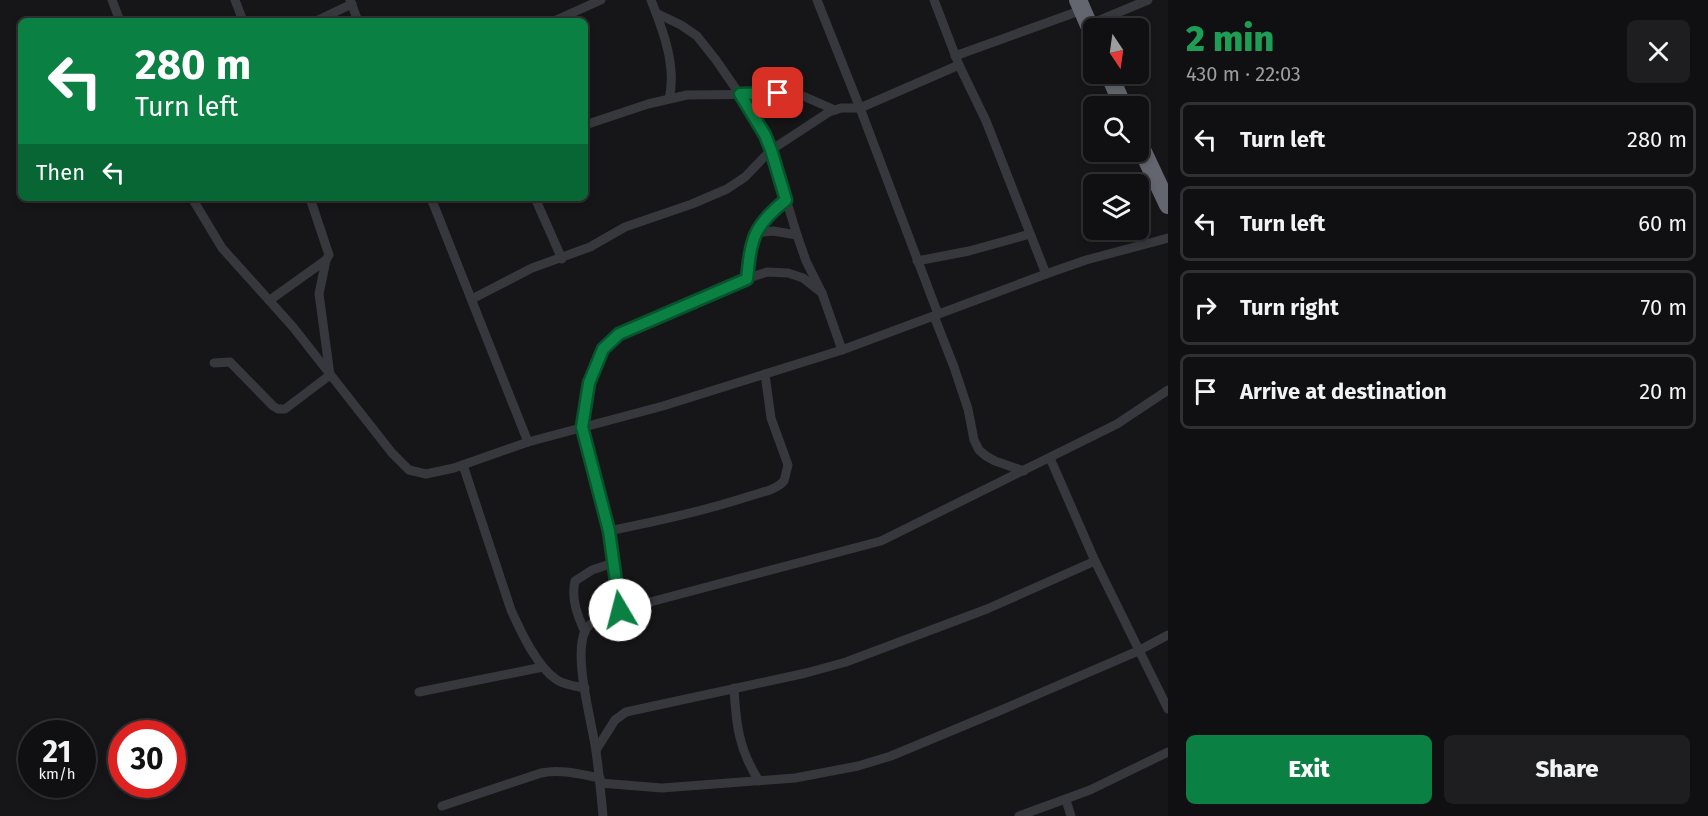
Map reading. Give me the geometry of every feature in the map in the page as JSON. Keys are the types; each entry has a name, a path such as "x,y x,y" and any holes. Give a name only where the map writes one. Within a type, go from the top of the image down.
{"highway":[{"path":"1148,162 1168,205"}],"street":[{"path":"112,0 119,18"},
{"path":"235,0 242,18"},
{"path":"561,18 601,0"},
{"path":"651,0 671,66 672,88 669,99"},
{"path":"817,0 917,261 968,409 974,440 979,450 986,456 1024,471"},
{"path":"934,0 957,60 986,121 1046,274"},
{"path":"1085,18 1148,0"},
{"path":"322,18 351,2 357,18"},
{"path":"656,13 697,36 756,118 771,150 806,261 822,293 842,350"},
{"path":"472,299 532,268 590,247 626,227 727,189 745,177 771,150 835,110 860,108 957,60 1083,19"},
{"path":"588,124 610,115 687,95 790,94 802,96 835,110"},
{"path":"747,279 751,244 755,232 766,218 786,200"},
{"path":"194,201 222,248 270,300 392,453 409,470 426,474 463,465 528,442 663,406 842,350 1086,260 1166,239 1168,249"},
{"path":"270,300 330,255 311,201"},
{"path":"432,201 528,442"},
{"path":"536,201 562,259"},
{"path":"755,232 773,231 797,235"},
{"path":"917,261 969,251 1030,234"},
{"path":"326,260 319,294 330,375"},
{"path":"620,610 609,531 582,427 589,383 603,349 619,334 767,272 788,273 804,278 822,293"},
{"path":"214,363 230,362 278,409 285,409 330,375"},
{"path":"609,531 741,499 769,490 784,481 788,465 771,418 765,374"},
{"path":"603,816 581,649 585,632 591,624 620,610 881,541 1117,424 1168,390"},
{"path":"1050,458 1095,561 1168,709"},
{"path":"463,465 511,610 543,667 559,682 585,688"},
{"path":"596,750 615,720 626,712 644,706 806,673 846,662 987,609 1095,561"},
{"path":"585,632 578,616 573,591 575,580 592,570 614,564"},
{"path":"442,806 541,773 561,771 600,781 662,788 822,774 891,756 1138,651 1168,635"},
{"path":"419,692 543,667"},
{"path":"734,688 739,738 748,764 759,781"},
{"path":"1019,816 1066,800 1168,752"},
{"path":"1066,800 1071,816"}],"route":[{"path":"620,610 609,531 582,427 589,383 603,349 619,334 747,279 751,244 755,232 766,218 786,200 765,135 740,94 778,93"}]}
